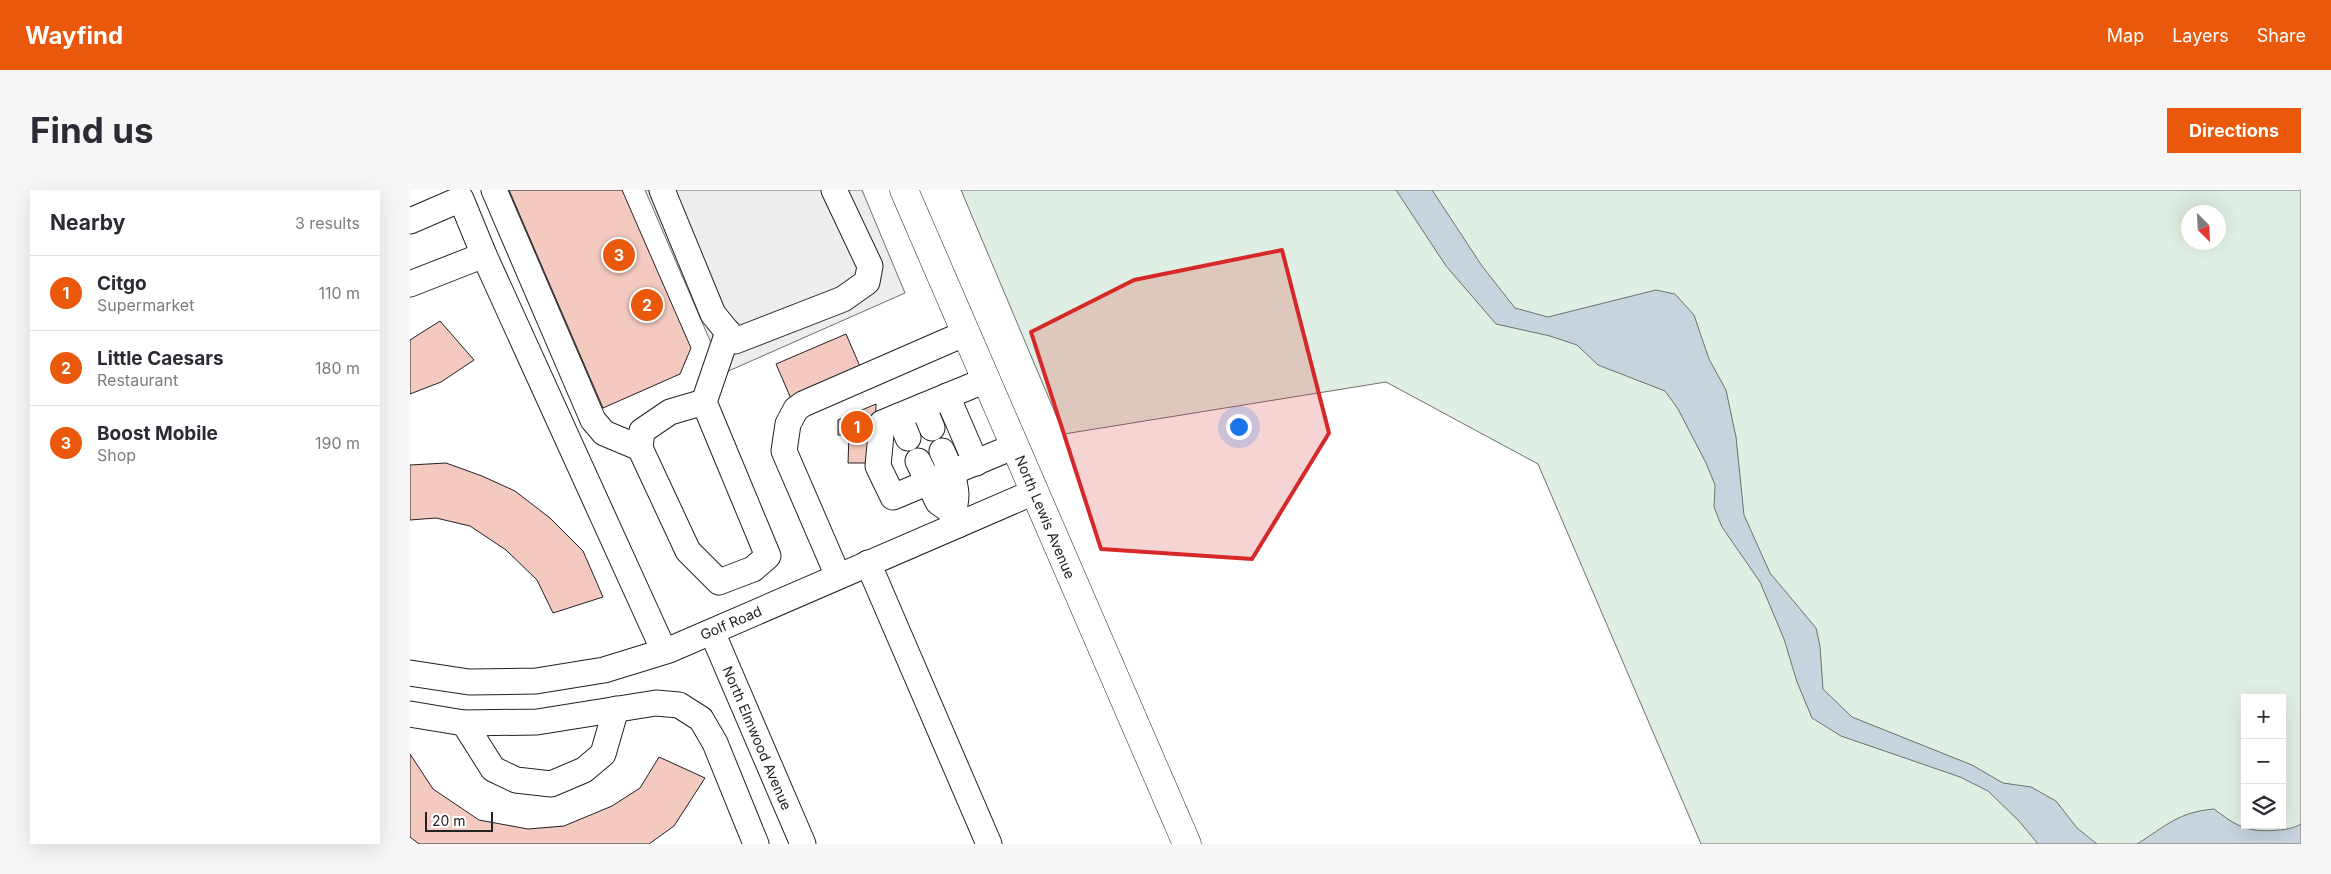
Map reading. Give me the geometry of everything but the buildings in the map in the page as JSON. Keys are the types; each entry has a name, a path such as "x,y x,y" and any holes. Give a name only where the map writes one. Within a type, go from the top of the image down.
{"main road":[{"name":"North Lewis Avenue","path":"904,190 1187,844"}],"street":[{"path":"494,190 593,420 604,433 640,448"},
{"path":"662,190 713,314 732,336"},
{"path":"704,402 670,412 642,431 640,448 688,551 719,582 753,570 768,556 704,402 732,336 843,299 867,282 870,266 834,190"},
{"path":"410,221 461,199 484,255 664,651"},
{"path":"410,284 484,255"},
{"path":"838,576 784,451 788,424 796,409 803,404 966,333"},
{"path":"986,380 947,396 927,417 904,427 882,423 878,466 893,497 923,472 947,462 976,463 1015,446"},
{"path":"947,396 976,463"},
{"path":"947,462 956,494 955,519"},
{"path":"923,472 938,502 955,519"},
{"name":"Golf Road","path":"411,678 469,682 536,682 604,670 664,651 712,632 868,564 955,519 1034,492"},
{"path":"868,564 989,844"},
{"name":"North Elmwood Avenue","path":"712,632 803,844"},
{"path":"410,714 464,723 537,722 656,702 679,705 701,719 715,743 756,844"},
{"path":"464,723 494,769 516,780 551,784 584,770 604,754 616,709"}],"highlighted area":[{"path":"1282,250 1329,433 1252,559 1101,549 1031,332 1134,280"}],"green space":[{"path":"961,190 2301,190 2301,844 1701,844 1538,464 1386,382 1064,434"}],"shaded area":[{"path":"645,190 862,190 905,293 724,373"},
{"path":"1396,190 1432,190 1482,266 1515,308 1548,317 1656,290 1675,294 1694,315 1709,359 1726,390 1736,437 1744,515 1770,573 1816,628 1820,646 1823,689 1852,717 1972,765 2003,783 2031,787 2056,801 2077,828 2097,844 2038,844 2019,821 1988,791 1960,777 1841,736 1812,718 1797,682 1784,639 1760,582 1722,527 1714,507 1715,485 1706,463 1678,409 1665,391 1598,365 1577,345 1550,336 1496,324 1446,266"},
{"path":"2214,809 2241,826 2241,829 2280,830 2296,827 2301,824 2301,844 2137,844 2173,821 2191,813"}],"place":[{"name":"Boost Mobile","path":"619,255"},
{"name":"Little Caesars","path":"647,305"},
{"name":"Citgo","path":"857,427"}]}
